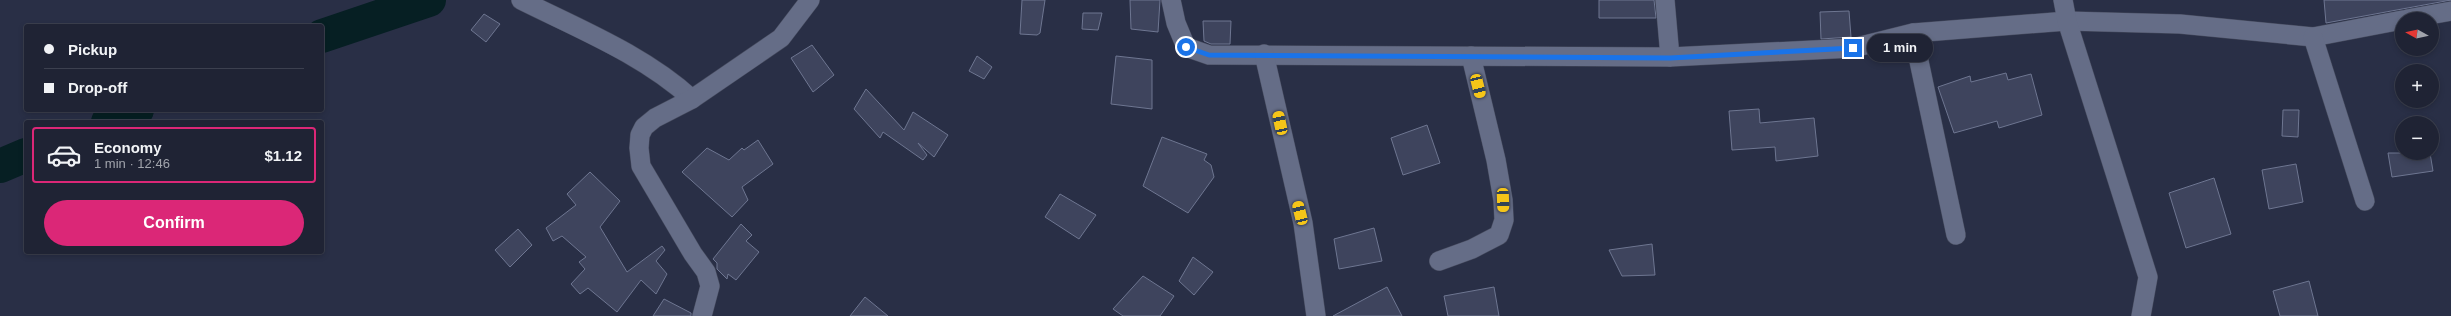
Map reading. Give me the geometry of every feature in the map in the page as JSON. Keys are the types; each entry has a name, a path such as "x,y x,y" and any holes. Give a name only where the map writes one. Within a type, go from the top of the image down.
{"street":[{"path":"521,0 646,65 671,80 692,99"},
{"path":"702,316 710,286 706,272 693,254 652,186 642,166 639,148 644,127 655,118 692,99 781,38 810,0"},
{"path":"1171,0 1174,16 1186,47 1209,55 1264,54 1670,58 1853,48 1913,33 2067,21 2180,24 2313,37 2395,21"},
{"path":"1665,0 1670,58"},
{"path":"2063,0 2067,21 2148,277 2141,316"},
{"path":"2439,13 2451,11"},
{"path":"1913,33 1956,235"},
{"path":"2313,37 2365,201"},
{"path":"1264,54 1303,223 1316,316"},
{"path":"1439,261 1472,249 1499,235 1504,220 1503,200 1496,160 1471,56"}],"building":[{"path":"1022,0 1045,0 1040,33 1037,35 1020,34"},
{"path":"1130,0 1160,0 1158,32 1131,29"},
{"path":"1599,0 1654,0 1656,18 1599,18"},
{"path":"2324,0 2451,0 2326,23"},
{"path":"1849,11 1851,37 1821,39 1820,12"},
{"path":"1083,13 1102,13 1098,30 1082,29"},
{"path":"484,14 500,24 486,42 471,30"},
{"path":"1203,21 1231,21 1230,44 1211,44 1204,41"},
{"path":"812,45 834,75 813,92 791,58"},
{"path":"977,56 992,67 984,79 969,71"},
{"path":"1116,56 1152,60 1152,109 1111,104"},
{"path":"2006,73 2008,80 2031,74 2042,115 1999,128 1997,121 1954,133 1938,87 1970,76 1971,82"},
{"path":"866,89 904,130 913,112 948,135 934,157 918,143 927,155 923,160 883,132 880,138 854,109"},
{"path":"1759,109 1760,123 1814,118 1818,156 1776,161 1775,147 1732,150 1729,111"},
{"path":"2283,110 2299,110 2298,137 2282,136"},
{"path":"1427,125 1440,163 1403,175 1391,138"},
{"path":"1162,137 1207,154 1204,160 1211,165 1214,177 1188,213 1143,186"},
{"path":"758,140 773,164 742,187 748,200 732,217 682,172 707,148 729,160 742,148 744,150"},
{"path":"2388,153 2395,153 2395,160 2431,160 2433,171 2392,177"},
{"path":"2296,164 2303,202 2269,209 2262,170"},
{"path":"590,172 620,201 600,227 627,272 662,246 665,250 656,261 667,274 656,294 641,280 617,312 588,288 580,294 571,284 585,269 579,262 586,257 562,236 553,241 546,228 576,205 567,194"},
{"path":"2214,178 2231,234 2186,248 2169,193"},
{"path":"1060,194 1096,215 1079,239 1045,217"},
{"path":"741,224 752,235 746,241 759,252 736,280 728,274 727,279 717,269 717,263 713,259"},
{"path":"1374,228 1382,261 1339,269 1334,239"},
{"path":"518,229 532,245 510,267 495,250"},
{"path":"1652,244 1655,275 1622,276 1609,250"},
{"path":"1193,257 1213,272 1194,295 1179,281"},
{"path":"1143,276 1174,296 1160,316 1123,316 1113,309"},
{"path":"2309,281 2318,316 2280,316 2273,291"},
{"path":"1387,287 1402,316 1333,316"},
{"path":"1494,287 1499,316 1448,316 1444,296"},
{"path":"865,297 888,316 850,316"},
{"path":"664,299 691,313 691,316 653,316"}],"waterway":[{"path":"324,35 429,0"},
{"path":"113,120 132,112"},
{"path":"0,166 24,156"}],"route":[{"path":"1186,47 1209,55 1264,54 1670,58 1853,48"}]}
